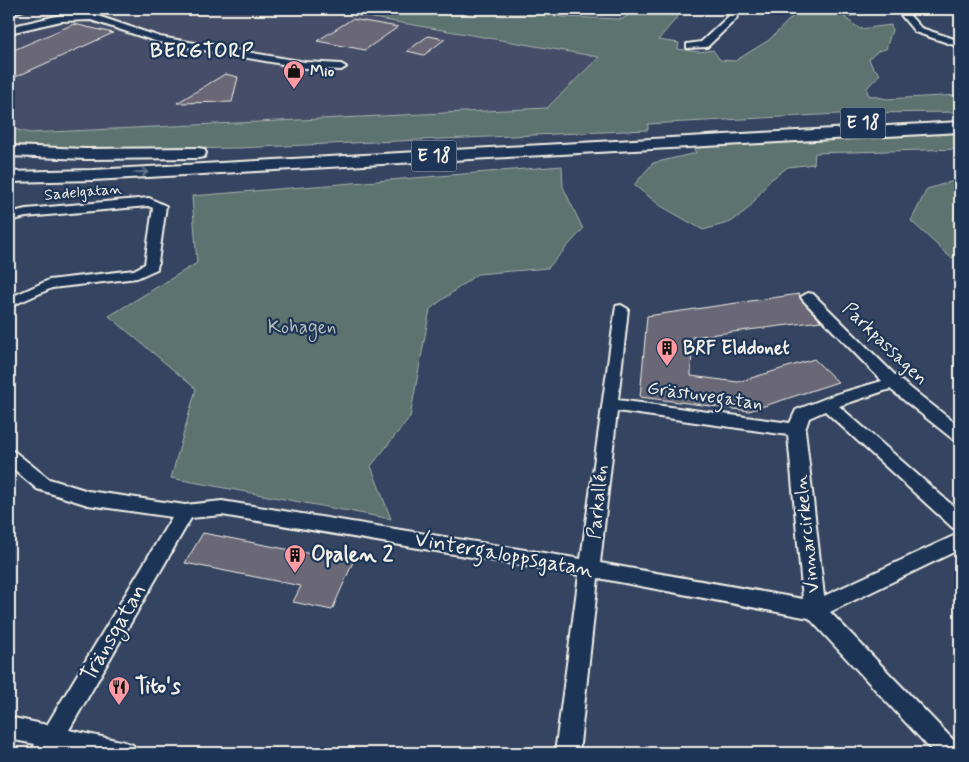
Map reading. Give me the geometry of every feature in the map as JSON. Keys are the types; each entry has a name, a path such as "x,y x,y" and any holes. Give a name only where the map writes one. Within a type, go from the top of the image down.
{"highway":[{"name":"E 18","path":"9,166 960,118"},
{"name":"E 18","path":"9,177 92,175 960,127"},
{"path":"9,151 167,154 424,146"},
{"path":"9,188 92,175"}],"street":[{"path":"9,14 22,9"},
{"path":"690,46 704,45 733,17 736,9"},
{"path":"900,9 918,30 960,44"},
{"path":"9,14 16,17 33,13"},
{"path":"9,30 50,20 92,17 158,38 235,54 305,65 341,66"},
{"name":"Sadelgatan","path":"9,217 26,213 150,202 160,206 152,266 137,274 49,284 9,303"},
{"name":"Parkpassagen","path":"808,297 893,383 960,436"},
{"name":"Parkallén","path":"567,753 621,310"},
{"path":"796,430 802,414 893,383"},
{"name":"Grästuvegatan","path":"609,404 796,430"},
{"path":"827,404 960,523"},
{"name":"Vinnarcirkeln","path":"796,430 815,610 960,540"},
{"name":"Vintergaloppsgatan","path":"9,456 43,484 88,498 185,512 222,508 590,569 815,610"},
{"name":"Tränsgatan","path":"48,746 185,512"},
{"path":"815,610 950,753"},
{"path":"9,728 48,746 125,753"}],"shaded area":[{"path":"115,9 321,9 599,57 547,108 30,133 9,128 9,36 52,24 78,22"}],"green space":[{"path":"321,9 517,9 563,17 622,19 640,9 684,9 658,40 679,43 678,49 699,52 713,50 720,60 735,61 769,40 793,16 794,9 858,9 864,14 844,17 860,29 891,25 892,30 886,49 878,51 869,59 872,66 880,74 867,88 868,95 887,99 960,95 960,112 858,113 648,124 648,130 238,148 73,150 9,144 9,128 30,133 547,108 599,57"},
{"path":"960,132 960,149 815,153 814,164 788,167 769,181 749,208 731,222 703,230 661,206 634,185 653,163 696,153 692,146"},
{"name":"Kohagen","path":"562,166 563,187 583,229 548,268 477,274 430,309 410,417 371,466 391,519 171,478 196,389 109,316 197,263 192,196"},
{"path":"957,180 960,181 960,255 951,258 911,221 927,189"}],"building":[{"path":"352,19 398,27 365,50 317,41"},
{"path":"74,24 113,33 9,80 9,52"},
{"path":"428,36 445,39 424,55 407,51"},
{"path":"225,74 238,77 232,102 177,103"},
{"name":"BRF Elddonet","path":"799,294 802,301 821,321 692,337 691,376 738,382 814,359 838,382 749,411 640,397 647,316"},
{"name":"Opalen 2","path":"203,533 353,562 332,610 293,602 301,586 185,563"}],"place":[{"name":"Mio","path":"294,90"},
{"name":"BRF Elddonet","path":"667,367"},
{"name":"Opalen 2","path":"295,574"},
{"name":"Tito's","path":"119,706"}],"district":[{"name":"BERGTORP","path":"202,51"}]}
